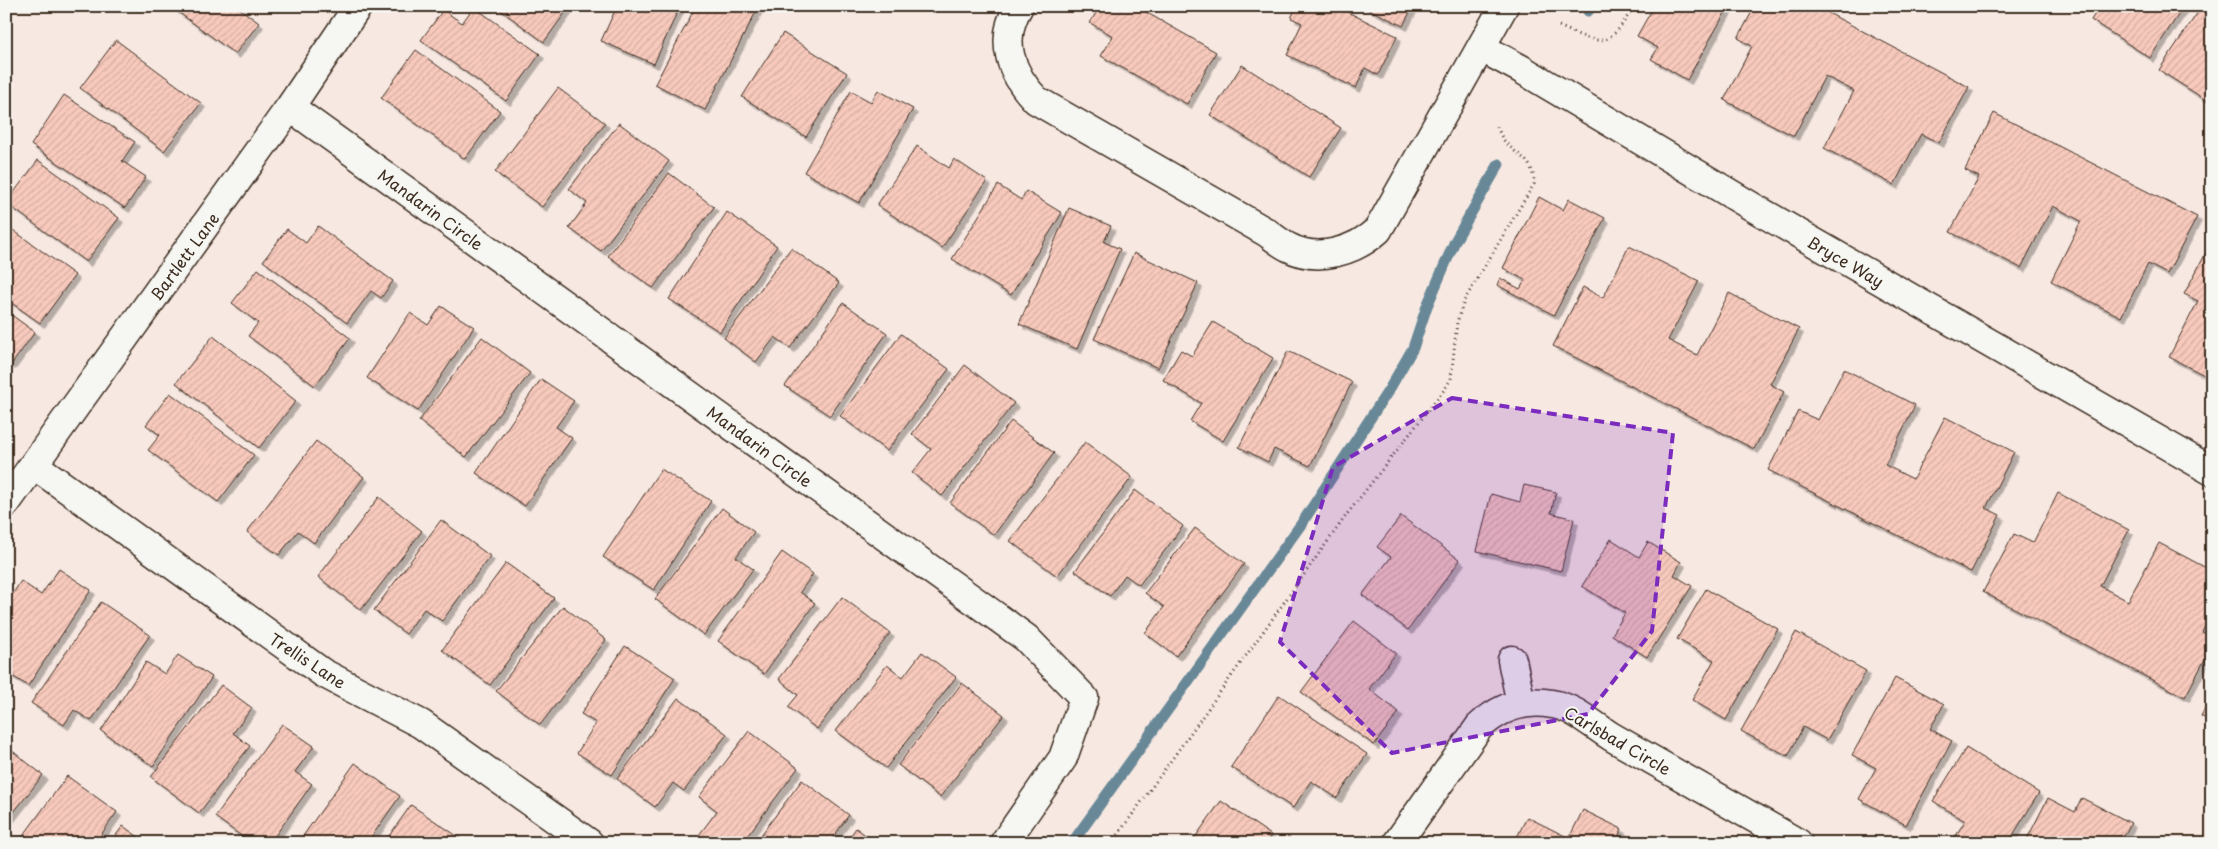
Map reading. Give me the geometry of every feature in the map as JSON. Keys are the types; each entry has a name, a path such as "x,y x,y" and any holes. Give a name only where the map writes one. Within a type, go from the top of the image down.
{"street":[{"name":"Bartlett Lane","path":"6,503 290,107 358,6"},
{"path":"1019,6 1010,27 1009,52 1012,68 1023,87 1036,100 1266,232 1288,248 1304,253 1338,252 1356,246 1378,230 1504,6"},
{"name":"Bryce Way","path":"1482,48 1521,69 1765,214 2212,471"},
{"name":"Mandarin Circle","path":"290,107 1026,638 1084,698 1063,758 1004,843"},
{"name":"Trellis Lane","path":"34,465 323,674 421,724 589,843"},
{"path":"1512,660 1521,704"},
{"name":"Carlsbad Circle","path":"1397,843 1479,726 1501,710 1521,704 1540,702 1555,704 1569,710 1798,843"}],"path":[{"path":"1559,26 1589,40 1601,41 1611,37 1620,30 1634,6"},
{"path":"1112,843 1348,513 1451,379 1457,322 1464,301 1534,184 1531,164 1503,139 1496,124"}],"highlighted area":[{"path":"1452,398 1673,433 1652,631 1588,714 1392,753 1280,642 1333,467"}],"building":[{"path":"170,6 241,6 239,8 259,23 235,54"},
{"path":"495,6 570,6 544,42"},
{"path":"617,6 680,6 654,64 601,41"},
{"path":"696,6 759,6 705,110 655,84"},
{"path":"1100,6 1135,6 1216,52 1187,104 1101,56 1113,36 1090,23"},
{"path":"1297,6 1335,6 1397,36 1378,75 1365,68 1356,88 1287,55 1302,23 1291,18"},
{"path":"1363,6 1413,6 1403,26"},
{"path":"1654,6 1729,6 1687,80 1651,59 1658,48 1637,36"},
{"path":"1755,6 1815,6 1969,87 1939,143 1921,134 1894,185 1824,148 1854,91 1825,76 1794,136 1724,100 1752,46 1738,38"},
{"path":"2100,6 2184,6 2150,58 2091,20"},
{"path":"2202,6 2212,8 2212,104 2159,70"},
{"path":"474,7 540,54 506,101 421,40 443,10 462,23"},
{"path":"783,33 847,73 806,137 742,97"},
{"path":"116,40 201,103 164,151 80,88"},
{"path":"416,50 500,111 465,159 381,98"},
{"path":"1242,65 1341,128 1309,177 1210,115"},
{"path":"558,88 605,123 542,207 495,172"},
{"path":"878,90 913,109 859,203 804,172 851,91 871,102"},
{"path":"64,95 135,142 122,161 146,177 125,208 31,145"},
{"path":"1994,113 2197,217 2167,274 2148,264 2121,317 2051,281 2081,221 2053,206 2021,268 1950,232 1979,177 1965,170"},
{"path":"619,123 669,161 601,251 569,228 587,203 569,189"},
{"path":"917,146 949,168 954,159 987,181 942,248 877,205"},
{"path":"38,160 119,218 86,262 6,203"},
{"path":"669,173 714,207 653,288 608,256"},
{"path":"998,185 1021,200 1026,191 1062,213 1011,295 952,259"},
{"path":"1539,197 1563,210 1569,199 1605,218 1554,315 1497,285 1500,278 1520,289 1525,280 1503,268"},
{"path":"1069,208 1111,226 1104,242 1120,249 1077,349 1019,324"},
{"path":"727,212 777,246 720,332 669,299"},
{"path":"6,225 75,275 40,323 6,299"},
{"path":"318,226 393,281 381,298 371,291 347,323 263,261 287,229 306,243"},
{"path":"2212,242 2212,379 2169,357 2198,301 2184,294"},
{"path":"1629,246 1699,281 1668,340 1697,355 1729,293 1799,329 1770,384 1784,392 1754,449 1553,346 1583,287 1603,298"},
{"path":"791,248 839,283 790,348 775,337 756,362 724,338"},
{"path":"1134,253 1198,283 1158,368 1094,339"},
{"path":"258,269 350,338 315,386 248,336 258,323 232,303"},
{"path":"843,303 887,333 830,416 785,386"},
{"path":"441,306 474,327 418,411 367,378 410,313 428,325"},
{"path":"6,311 35,332 11,365 6,362"},
{"path":"1213,322 1273,358 1223,441 1190,421 1201,403 1163,380 1181,350 1192,356"},
{"path":"901,334 949,369 887,451 840,416"},
{"path":"213,336 296,401 259,448 176,383"},
{"path":"482,337 530,373 466,457 419,421"},
{"path":"1288,351 1352,382 1310,466 1274,449 1268,462 1239,447"},
{"path":"965,365 1014,403 942,496 912,473 931,449 912,434"},
{"path":"1844,369 1915,405 1885,465 1913,479 1945,417 2014,452 1986,508 2000,515 1971,572 1768,470 1798,411 1818,420"},
{"path":"541,379 574,401 556,427 572,438 525,506 476,473"},
{"path":"170,393 254,455 218,502 148,450 160,435 146,425"},
{"path":"1011,421 1054,453 994,535 950,503"},
{"path":"316,441 364,477 314,543 298,531 279,555 247,532"},
{"path":"1085,442 1132,477 1057,576 1010,541"},
{"path":"661,469 711,501 654,590 603,557"},
{"path":"1524,485 1556,492 1551,513 1574,519 1561,571 1477,551 1491,494 1520,502"},
{"path":"1135,490 1183,526 1139,585 1125,575 1110,596 1075,571"},
{"path":"2058,493 2129,530 2100,586 2128,601 2159,543 2212,571 2212,612 2202,632 2212,637 2212,646 2185,697 1983,592 2014,534 2033,543"},
{"path":"379,497 422,531 361,610 318,577"},
{"path":"722,508 754,532 736,557 753,569 704,635 655,599"},
{"path":"1401,516 1460,560 1408,630 1362,595 1391,557 1377,547"},
{"path":"441,520 490,556 442,621 424,609 406,634 374,610"},
{"path":"1195,528 1244,564 1176,656 1145,633 1164,607 1145,593"},
{"path":"1611,539 1639,557 1648,542 1681,562 1674,575 1692,586 1647,657 1612,635 1625,613 1582,586"},
{"path":"782,552 813,574 800,592 815,603 764,674 718,641"},
{"path":"506,563 554,598 490,685 442,650"},
{"path":"59,569 91,590 28,686 6,672 6,604 21,581 41,595"},
{"path":"1706,589 1778,629 1726,720 1692,700 1714,660 1677,639"},
{"path":"842,597 890,633 817,729 788,707 798,695 779,679"},
{"path":"101,602 150,635 91,721 74,710 64,725 31,703"},
{"path":"563,606 606,640 540,725 496,691"},
{"path":"1354,621 1396,653 1369,689 1399,712 1374,745 1301,692"},
{"path":"1796,632 1866,671 1827,740 1803,727 1788,756 1741,731"},
{"path":"625,646 675,678 612,775 577,753 596,723 581,714"},
{"path":"922,652 956,677 886,768 836,731 887,665 903,677"},
{"path":"178,655 212,677 153,766 101,731 146,662 165,674"},
{"path":"1895,678 1944,704 1930,729 1952,741 1906,825 1859,799 1876,768 1852,755"},
{"path":"962,683 1004,715 940,797 898,765"},
{"path":"221,685 252,708 233,733 250,746 199,813 151,777"},
{"path":"1279,695 1367,754 1337,798 1311,781 1293,808 1231,767"},
{"path":"2212,695 2212,722 2201,716"},
{"path":"678,698 727,734 684,791 673,783 655,807 617,779"},
{"path":"282,724 314,746 295,772 312,784 270,843 251,843 215,817"},
{"path":"749,731 798,768 742,843 710,843 699,835 717,811 699,797"},
{"path":"6,746 43,775 6,822"},
{"path":"1966,748 2039,793 2008,843 1951,843 1965,821 1933,801"},
{"path":"355,763 400,796 367,843 298,843"},
{"path":"67,776 117,812 95,843 18,843"},
{"path":"802,780 849,815 829,843 755,843"},
{"path":"2048,798 2075,812 2082,798 2131,823 2120,843 2025,843"},
{"path":"1221,801 1271,835 1266,843 1191,843"},
{"path":"411,805 460,838 456,843 384,843"},
{"path":"1583,810 1622,829 1615,843 1514,843 1527,817 1569,838"},
{"path":"123,826 147,843 110,843"},
{"path":"856,828 876,843 845,843"}],"waterway":[{"path":"1588,11 1592,6"},
{"path":"1072,843 1302,523 1390,388 1413,348 1427,306 1455,241 1499,164"}]}
